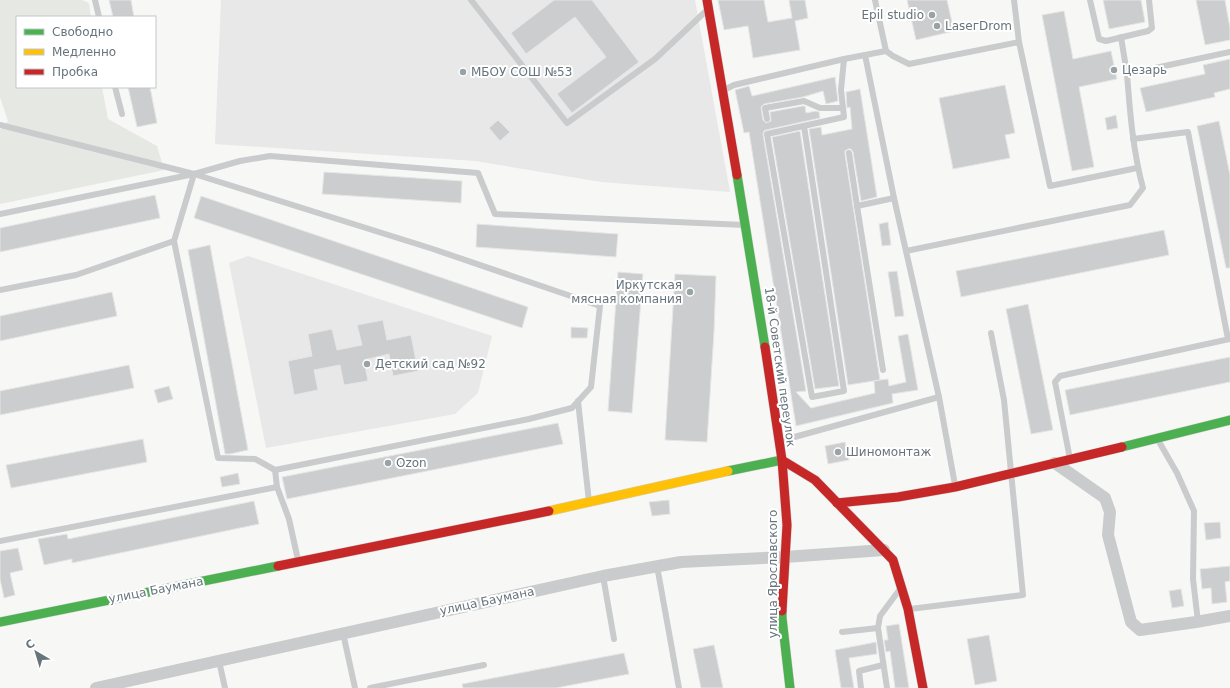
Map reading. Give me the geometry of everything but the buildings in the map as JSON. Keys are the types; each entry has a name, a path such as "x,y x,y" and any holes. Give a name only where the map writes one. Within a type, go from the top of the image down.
{"street":[{"name":"18-й Советский переулок","path":"708,4 746,226 782,460 815,480 893,560 908,609 924,688"},
{"path":"837,503 898,498 955,487 1230,420"},
{"name":"улица Баумана","path":"0,621 589,503 636,491 782,460"},
{"name":"улица Ярославского","path":"782,460 787,525 782,618 790,688"},
{"path":"1055,463 1105,498 1110,512 1108,535 1131,622 1140,630 1230,616"},
{"name":"улица Баумана","path":"96,688 603,576 657,566 681,562 884,550"}],"lane":[{"path":"95,0 99,16"},
{"path":"471,0 567,123 655,59 708,4"},
{"path":"875,0 886,50 893,56 909,64 1019,42"},
{"path":"1014,0 1019,42 1050,186 1137,168"},
{"path":"1090,0 1099,39 1106,41 1148,31 1152,28 1149,0"},
{"path":"906,251 1130,205 1142,188 1137,168 1127,74 1121,37"},
{"path":"722,91 734,85 886,50"},
{"path":"1127,74 1230,52"},
{"path":"865,55 894,198 939,397 955,487"},
{"path":"804,126 844,391 812,397 767,134 844,117 840,90 844,59"},
{"path":"115,88 122,114"},
{"path":"767,119 765,108 804,101 820,108 842,108"},
{"path":"0,125 194,174 426,246 600,306 591,387 572,408 529,419 275,470 255,459 218,458 174,241 194,174"},
{"path":"1070,460 1055,382 1060,376 1229,339 1188,132 1133,139"},
{"path":"849,153 883,370"},
{"path":"0,214 194,174 240,161 270,156 478,174 495,214 746,226"},
{"path":"857,206 894,198"},
{"path":"0,290 76,275 174,241"},
{"path":"908,609 1023,595 1011,474 1010,449 1004,400 990,332"},
{"path":"779,441 939,397"},
{"path":"578,401 589,503"},
{"path":"1157,439 1177,473 1194,511 1193,579 1198,622"},
{"path":"275,470 278,487 289,519 298,562"},
{"path":"0,541 278,487"},
{"path":"657,566 678,688"},
{"path":"603,576 614,639"},
{"path":"887,688 878,628 880,616 901,588"},
{"path":"842,632 878,628"},
{"path":"343,633 355,688"},
{"path":"219,661 225,688"},
{"path":"370,688 484,665"},
{"path":"861,688 859,671 884,665"}],"shaded area":[{"path":"0,0 82,0 89,3 91,16 16,16 16,88 102,88 108,119 157,146 164,170 0,204 0,130 8,121 0,97"},
{"name":"МБОУ СОШ №53","path":"221,0 695,0 730,192 601,182 476,161 215,144"},
{"name":"Детский сад №92","path":"248,256 492,336 478,393 455,414 266,448 229,263"}],"traffic: fast":[{"path":"737,175 765,347"},
{"path":"1122,447 1230,420"},
{"path":"728,471 782,460"},
{"path":"0,622 278,566"},
{"path":"782,611 790,688"}],"traffic: slow":[{"path":"549,511 728,471"}],"traffic: jam":[{"path":"707,0 737,175"},
{"path":"765,347 782,460 787,525 782,611"},
{"path":"837,503 898,497 955,487 1122,447"},
{"path":"782,460 815,480 893,560 908,609 923,688"},
{"path":"278,566 549,511"}],"place":[{"name":"Epil studio","path":"932,15"},
{"name":"LaseгDrom","path":"937,26"},
{"name":"Цезарь","path":"1114,70"},
{"name":"МБОУ СОШ №53","path":"463,72"},
{"name":"Иркутская мясная компания","path":"690,292"},
{"name":"Детский сад №92","path":"367,364"},
{"name":"Шиномонтаж","path":"838,452"},
{"name":"Ozon","path":"388,463"}]}
